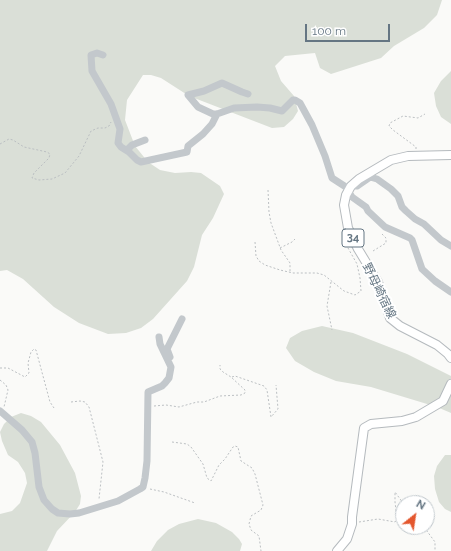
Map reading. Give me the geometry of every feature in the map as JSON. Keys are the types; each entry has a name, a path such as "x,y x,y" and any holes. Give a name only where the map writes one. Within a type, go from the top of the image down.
{"main road":[{"path":"349,189 359,179 391,160 408,156 451,155"},
{"name":"野母崎宿線","path":"349,189 344,205 348,228 358,250 378,282 390,318 400,326 437,345 451,358"},
{"path":"337,551 347,539 352,524 364,428 371,424 402,421 416,417 443,401 449,394 451,384"}],"street":[{"path":"103,55 98,53 90,55 92,71 111,104 115,115 120,129 118,143 136,160 141,162 187,152 188,146 203,134 212,124 217,114"},
{"path":"248,94 222,83 204,91 188,94 190,99 199,108 207,112 217,114 228,109 242,108 270,108 282,111 293,100 300,103 312,125 325,156 332,178 349,189 352,197 366,207 368,211 385,227 410,238 422,269 435,281 451,292"},
{"path":"127,150 132,144 145,140"},
{"path":"349,189 357,186 370,177 377,179 398,196 402,207 406,211 424,224 441,240 451,246"},
{"path":"2,412 32,442 35,453 39,487 44,500 58,513 79,513 118,501 133,494 143,487 147,461 148,392 162,386 169,378 171,363 167,349 182,319"},
{"path":"159,337 160,344 171,367"}],"path":[{"path":"408,156 415,151 416,147 393,130 389,126 390,123 403,116 407,115 418,118 426,114"},
{"path":"0,144 9,139 24,147 50,154 49,158 34,173 32,178 39,180 52,179 65,173 79,156 91,131 94,128 105,128 109,126 115,115"},
{"path":"268,190 269,212 280,248 290,263 290,272"},
{"path":"373,251 387,241 382,232"},
{"path":"280,248 295,239"},
{"path":"255,242 256,256 265,265 290,272 318,273 324,275 344,291 352,295 358,294 360,291 360,278 358,264 348,248 346,239"},
{"path":"331,280 327,306 332,330"},
{"path":"0,368 8,368 25,377 29,372 28,363 31,352 34,348 50,402 54,408"},
{"path":"147,407 166,405 179,406 204,402 220,396 241,395 244,393 245,390 231,377 222,372 220,365"},
{"path":"231,377 235,376 264,386 271,417 278,409 276,385"},
{"path":"0,380 6,385 8,390 2,412"},
{"path":"71,402 85,402 89,407 93,422 103,462 101,494 98,508"},
{"path":"172,442 187,444 191,447 203,464 207,478 211,481 217,468 233,447 235,446 238,448 241,461 252,468 255,474 263,505 262,510 251,516 250,524 251,530 259,536 261,551"},
{"path":"143,487 164,492 195,503"},
{"path":"352,524 378,518 395,522"},
{"path":"430,535 435,542 436,551"}],"shaded area":[{"path":"0,0 442,0 437,15 424,28 394,46 381,58 331,74 320,68 315,53 285,56 275,66 281,81 294,96 298,111 293,119 284,127 272,128 189,96 161,78 151,75 143,75 127,100 125,120 135,146 148,162 160,170 175,173 201,173 220,186 224,194 213,218 202,235 194,267 187,281 153,319 141,328 126,333 108,334 79,323 54,307 23,279 7,270 0,271"},
{"path":"451,71 451,124 441,117 436,106 434,93 441,81"},
{"path":"322,326 353,333 407,354 451,376 451,413 437,407 371,387 336,381 314,372 295,361 286,348 290,338 302,331"},
{"path":"21,413 31,416 41,422 60,445 75,473 81,496 80,504 75,512 57,531 47,551 0,551 0,514 12,511 20,503 27,483 25,473 18,462 8,455 0,432 4,424 11,417"},
{"path":"445,455 451,455 451,512 445,509 439,502 435,489 434,476 437,466"},
{"path":"198,519 216,523 232,532 242,544 240,551 151,551 157,541 168,530 179,524"}]}
